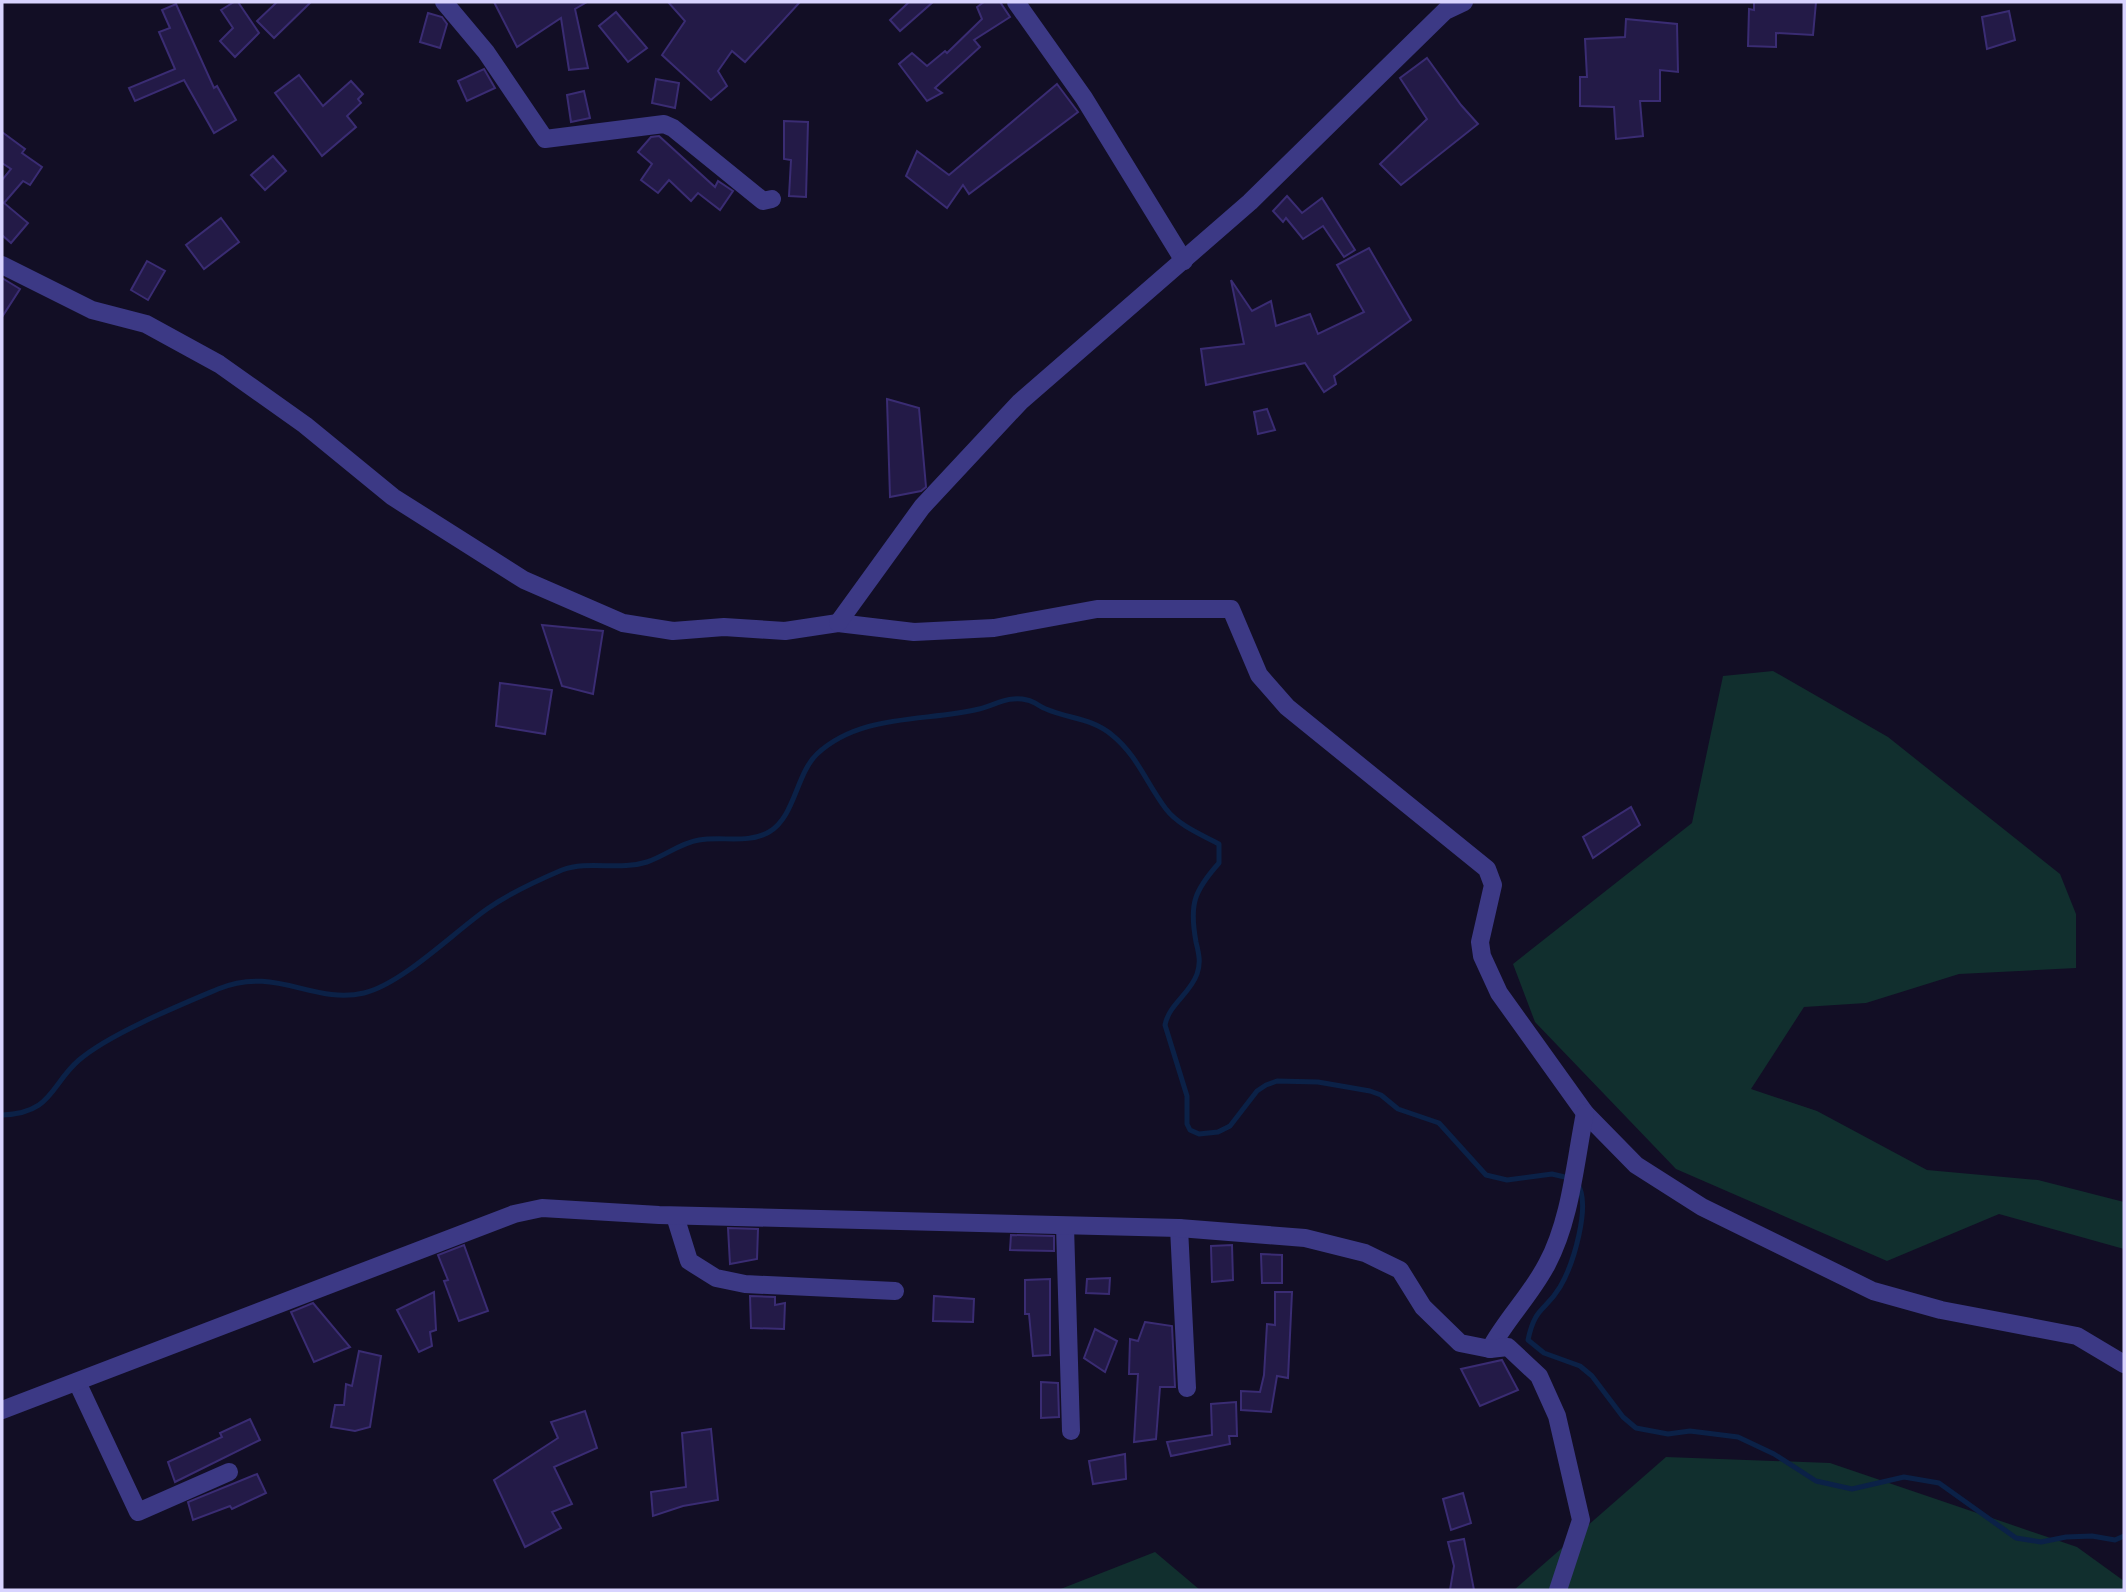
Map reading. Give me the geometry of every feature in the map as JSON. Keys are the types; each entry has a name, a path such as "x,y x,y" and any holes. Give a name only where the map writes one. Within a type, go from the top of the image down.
{"street":[{"path":"444,2 486,52 545,139 664,124 673,128 763,201 772,199"},
{"path":"1016,2 1084,98 1184,261"},
{"path":"838,623 922,508 972,451 1035,388 1184,261 1318,138 1445,11 1464,2"},
{"path":"2,265 92,310 146,324 219,364 305,425 393,497 524,580 623,623 673,631 724,627 785,631 838,623 914,632 994,628 1097,609 1231,609 1259,675 1287,707 1487,869 1493,885 1480,942 1485,963 1499,993 1585,1113 1615,1147 1666,1186 1832,1273 1912,1303 2077,1336 2124,1364"},
{"path":"1490,1349 1548,1263 1561,1231 1585,1113"},
{"path":"2,1410 514,1214 542,1208 675,1216 1179,1228 1305,1238 1365,1253 1400,1270 1423,1307 1460,1343 1490,1349 1508,1347 1539,1376 1558,1416 1581,1520 1558,1590"},
{"path":"675,1216 689,1261 716,1278 758,1284 895,1291"},
{"path":"1065,1226 1071,1431"},
{"path":"1179,1228 1187,1388"},
{"path":"77,1382 138,1512 229,1472"}],"green space":[{"path":"1773,671 1888,737 2060,874 2076,914 2076,968 1959,974 1866,1003 1804,1007 1751,1089 1817,1111 1927,1170 2038,1180 2124,1202 2124,1249 1999,1214 1887,1261 1676,1169 1535,1022 1513,964 1692,823 1723,676"},
{"path":"1666,1457 1830,1463 2077,1547 2124,1581 2124,1590 1514,1590"},
{"path":"1155,1552 1200,1590 1058,1590"}],"building":[{"path":"238,2 259,33 235,57 220,41 233,28 221,10"},
{"path":"277,2 311,2 274,38 257,21"},
{"path":"494,2 587,2 575,9 588,68 569,70 561,18 517,47"},
{"path":"668,2 800,2 745,62 732,51 718,71 727,86 711,100 662,55 685,21"},
{"path":"909,2 933,2 900,31 890,20"},
{"path":"984,2 1000,2 1010,17 974,40 980,47 935,88 942,93 927,101 899,64 912,53 927,66 945,51 947,53 982,19 977,7"},
{"path":"1754,2 1816,2 1813,35 1776,33 1776,47 1748,46 1749,9 1754,10"},
{"path":"176,4 214,88 217,86 236,120 214,133 184,80 135,101 129,88 175,69 159,32 170,28 162,10"},
{"path":"2009,11 2015,40 1987,49 1982,17"},
{"path":"616,12 647,48 628,62 599,26"},
{"path":"428,13 442,17 447,24 440,48 420,42"},
{"path":"1626,19 1677,24 1678,72 1660,70 1660,101 1640,101 1643,136 1616,139 1614,107 1580,106 1580,77 1587,77 1585,39 1625,37"},
{"path":"1427,58 1478,124 1401,185 1380,164 1427,119 1400,78"},
{"path":"484,69 495,88 467,101 458,81"},
{"path":"299,75 323,106 351,81 363,94 358,99 361,103 347,116 356,127 322,156 275,93"},
{"path":"656,79 679,83 675,108 652,103"},
{"path":"1057,84 1078,112 969,194 963,185 947,208 906,176 917,151 949,175"},
{"path":"584,91 590,118 571,122 567,95"},
{"path":"784,121 808,122 806,197 789,196 791,160 784,159"},
{"path":"2,132 25,149 22,153 42,167 30,185 23,181 4,203 28,223 11,243 2,235 2,180 11,169 2,163"},
{"path":"659,136 715,187 718,181 733,191 720,210 698,193 691,201 669,180 658,193 641,180 652,164 638,152 651,137"},
{"path":"273,156 286,171 265,190 251,175"},
{"path":"1287,196 1302,213 1322,198 1355,250 1344,257 1323,226 1303,239 1286,218 1283,222 1273,211"},
{"path":"221,218 239,242 204,269 186,245"},
{"path":"1369,248 1411,320 1334,376 1336,384 1324,392 1305,363 1206,385 1201,349 1244,344 1231,280 1252,311 1271,301 1276,326 1310,314 1318,334 1364,312 1337,265"},
{"path":"147,261 165,271 148,300 131,290"},
{"path":"2,278 20,289 2,317"},
{"path":"887,399 919,408 926,487 921,491 890,497"},
{"path":"1267,409 1275,430 1258,434 1254,412"},
{"path":"542,625 603,631 593,694 562,686"},
{"path":"500,683 552,690 545,734 496,726"},
{"path":"1631,807 1640,825 1593,858 1583,837"},
{"path":"728,1228 758,1229 757,1259 730,1264"},
{"path":"1011,1235 1054,1236 1054,1251 1010,1250"},
{"path":"464,1245 488,1311 459,1321 444,1281 448,1280 438,1255"},
{"path":"1232,1245 1233,1280 1212,1282 1211,1246"},
{"path":"1261,1254 1282,1255 1282,1283 1262,1283"},
{"path":"1110,1278 1109,1294 1086,1293 1087,1279"},
{"path":"1050,1279 1050,1355 1033,1356 1029,1314 1025,1314 1025,1280"},
{"path":"434,1292 436,1330 430,1332 432,1346 419,1352 397,1310"},
{"path":"1275,1292 1292,1292 1288,1378 1277,1376 1271,1412 1241,1410 1241,1391 1260,1392 1264,1375 1267,1324 1275,1325"},
{"path":"750,1296 775,1297 775,1305 785,1303 784,1329 751,1328"},
{"path":"934,1296 974,1299 973,1322 933,1321"},
{"path":"313,1303 350,1347 314,1362 291,1312"},
{"path":"1145,1322 1172,1326 1175,1387 1160,1387 1156,1439 1134,1442 1138,1374 1129,1374 1130,1339 1138,1341"},
{"path":"1095,1329 1117,1341 1105,1372 1084,1358"},
{"path":"359,1351 381,1356 370,1427 355,1431 331,1427 335,1405 344,1405 346,1384 352,1386"},
{"path":"1502,1360 1518,1390 1480,1406 1461,1369"},
{"path":"1041,1382 1058,1383 1059,1417 1041,1418"},
{"path":"1236,1402 1237,1436 1229,1436 1230,1444 1171,1456 1167,1442 1212,1435 1211,1404"},
{"path":"585,1411 597,1448 554,1467 572,1504 552,1512 561,1528 525,1547 494,1480 558,1438 551,1422"},
{"path":"250,1419 260,1440 175,1482 168,1462 222,1437 220,1433"},
{"path":"711,1429 718,1500 683,1506 653,1516 651,1492 686,1487 682,1433"},
{"path":"1125,1454 1126,1479 1093,1484 1089,1461"},
{"path":"257,1474 266,1493 232,1509 230,1506 193,1520 188,1502"},
{"path":"1463,1493 1471,1523 1451,1530 1443,1499"},
{"path":"1464,1539 1474,1590 1450,1590 1454,1566 1448,1542"}],"waterway":[{"path":"2,1115 19,1113 41,1103 69,1069 108,1040 218,989 258,981 345,995 379,988 411,969 496,903 562,870 583,866 636,865 692,842 752,838 769,832 785,816 810,762 834,741 853,732 874,725 959,713 1021,699 1104,729 1128,751 1171,815 1219,844 1219,863 1199,890 1194,908 1198,970 1194,981 1171,1011 1165,1025 1187,1096 1187,1124 1190,1130 1199,1134 1218,1132 1230,1126 1257,1091 1266,1085 1277,1081 1318,1082 1370,1091 1381,1095 1398,1109 1439,1123 1486,1175 1507,1180 1552,1174 1569,1178"},
{"path":"1577,1183 1581,1193 1582,1219 1575,1250 1560,1287 1537,1315 1528,1340 1544,1353 1580,1366 1592,1376 1623,1417 1636,1428 1668,1434 1690,1431 1738,1437 1774,1454 1816,1481 1852,1489 1904,1477 1939,1483 2016,1538 2041,1542 2092,1536 2115,1540 2124,1536"}]}
